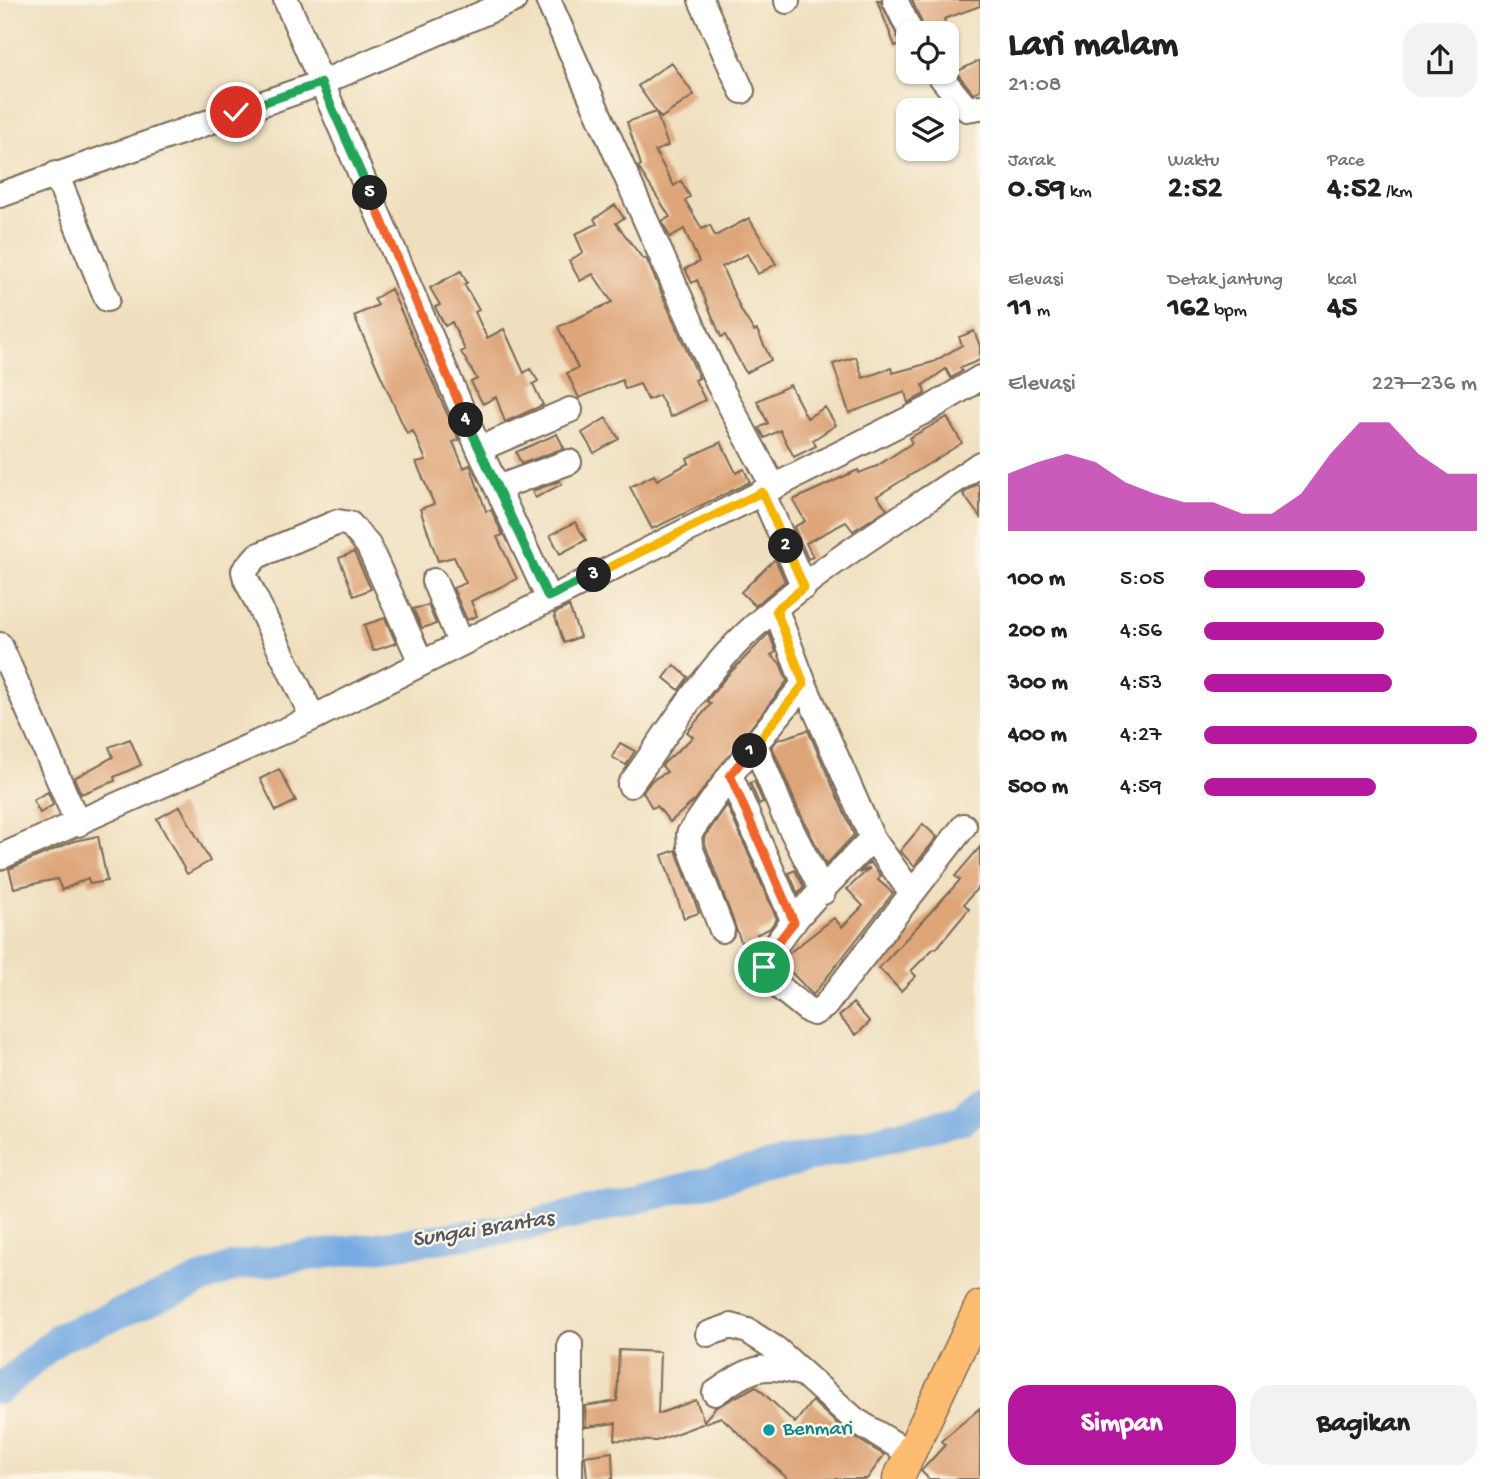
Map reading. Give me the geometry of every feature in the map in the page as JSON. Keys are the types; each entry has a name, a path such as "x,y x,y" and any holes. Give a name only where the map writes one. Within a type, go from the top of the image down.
{"main road":[{"path":"905,1467 976,1321"}],"street":[{"path":"286,0 479,449 548,597"},
{"path":"0,195 321,83 514,0"},
{"path":"548,0 767,489 804,587"},
{"path":"701,0 742,91"},
{"path":"895,0 905,21"},
{"path":"947,84 967,109 980,107"},
{"path":"56,174 107,299"},
{"path":"0,857 313,718 548,597 929,409 980,378"},
{"path":"479,449 570,410"},
{"path":"497,488 569,461"},
{"path":"630,785 716,668 747,634 804,587 980,464"},
{"path":"313,718 246,579 244,571 257,556 338,522 350,524 368,545 421,662"},
{"path":"434,581 460,642"},
{"path":"776,610 804,684 872,838 911,892"},
{"path":"0,645 78,824"},
{"path":"722,930 689,834 730,775 804,684"},
{"path":"755,744 784,815 823,892"},
{"path":"730,775 794,922"},
{"path":"872,838 794,922 768,955 764,967 768,978 814,1013 825,1006 964,826"},
{"path":"708,1334 731,1326 748,1331 776,1349 905,1467"},
{"path":"570,1344 570,1479"},
{"path":"715,1393 753,1369 775,1365 800,1373"}],"building":[{"path":"877,0 880,0 896,34 895,46"},
{"path":"912,0 980,0 980,6 944,19 945,21 921,21"},
{"path":"980,60 980,90 973,93 959,76 959,70"},
{"path":"671,62 694,95 661,118 638,86"},
{"path":"656,112 668,146 655,151 674,186 681,181 690,197 685,200 702,229 710,225 715,236 749,218 776,264 758,274 747,254 722,267 741,310 754,331 757,330 771,360 746,373 725,335 721,337 697,280 692,283 685,269 699,262 684,229 670,237 662,221 670,217 638,167 641,165 627,122"},
{"path":"615,205 624,218 616,223 643,259 646,258 699,378 695,380 705,400 671,417 659,395 648,400 640,384 625,389 622,380 579,398 567,373 578,368 558,327 612,302 593,274 580,281 569,261 583,252 575,234 597,224 594,219"},
{"path":"461,271 467,283 464,284 479,310 475,312 487,338 504,329 524,373 530,369 538,381 533,384 543,405 505,422 496,397 483,404 471,382 477,379 461,352 465,350 452,322 445,326 435,307 440,305 430,288"},
{"path":"391,289 459,440 453,442 464,468 470,465 486,511 491,510 503,535 497,537 517,579 471,601 477,616 467,620 453,588 466,583 454,557 438,561 420,509 434,504 416,462 426,460 413,431 407,434 354,316 378,305 374,299"},
{"path":"974,331 980,346 980,360 960,368 962,371 951,378 946,369 923,385 925,394 908,403 905,392 849,413 833,364 856,357 863,378 891,368 893,373 933,362 962,345 959,337"},
{"path":"790,385 807,418 825,407 836,425 813,440 816,446 794,457 780,430 765,438 759,428 768,423 757,401"},
{"path":"947,417 962,443 877,496 887,509 853,531 846,522 806,543 813,557 808,559 794,527 805,521 793,500 858,470 859,473 877,466 912,443 909,438"},
{"path":"606,418 619,439 594,453 582,433"},
{"path":"557,434 564,448 521,464 516,452"},
{"path":"721,442 736,473 744,469 750,482 652,529 630,487 654,475 657,480 689,463 687,458"},
{"path":"560,481 562,484 535,498 532,491"},
{"path":"977,484 980,488 980,517 963,494"},
{"path":"575,522 586,540 560,554 550,535"},
{"path":"354,552 371,589 354,596 339,558"},
{"path":"775,559 785,581 755,606 741,592"},
{"path":"428,605 436,624 422,628 413,609"},
{"path":"569,606 580,637 564,643 554,614"},
{"path":"385,618 396,643 373,651 364,625"},
{"path":"769,633 776,652 771,655 780,663 787,681 695,800 670,822 657,806 652,808 643,792 652,780 667,772 662,766 693,737 687,732 711,704 707,701 726,677"},
{"path":"674,665 688,677 679,690 664,678"},
{"path":"808,730 854,835 826,865 798,809 772,747 777,740"},
{"path":"130,739 141,765 114,777 115,781 81,794 74,778 113,757 109,747"},
{"path":"620,743 635,751 626,765 612,757"},
{"path":"279,769 296,801 276,811 260,779"},
{"path":"754,781 763,802 759,804 750,783"},
{"path":"48,792 53,805 40,813 33,800"},
{"path":"727,805 777,919 769,929 757,934 759,944 744,950 704,838"},
{"path":"180,806 210,861 187,874 157,819"},
{"path":"923,824 937,837 914,866 900,851"},
{"path":"98,836 107,881 90,884 88,878 62,890 57,879 14,888 9,869 74,841"},
{"path":"980,847 980,885 964,904 969,909 936,949 911,971 916,976 901,991 879,968 960,880 955,876"},
{"path":"676,850 699,913 684,918 662,855"},
{"path":"870,862 881,876 878,880 893,893 813,995 790,971 787,974 780,968 789,953 834,918 842,927 863,906 847,889 870,868 859,873"},
{"path":"795,870 804,887 798,894 789,873"},
{"path":"853,1003 870,1022 856,1035 839,1016"},
{"path":"619,1350 660,1352 658,1414 696,1400 704,1421 715,1408 756,1386 795,1423 812,1401 847,1433 884,1455 867,1479 788,1479 721,1417 656,1441 615,1440 616,1423 586,1427 585,1406 617,1401"},
{"path":"980,1408 980,1479 929,1479 921,1471 945,1445 941,1441"},
{"path":"612,1452 613,1479 587,1479 585,1456"}],"waterway":[{"name":"Sungai Brantas","path":"0,1389 59,1338 235,1266 518,1228 964,1119 980,1101"}],"place":[{"name":"Benmari","path":"769,1430"}],"route":[{"path":"236,112 321,83 479,449 548,597 762,492 804,587 776,610 804,684 730,775 794,922 768,955 764,967"}]}
